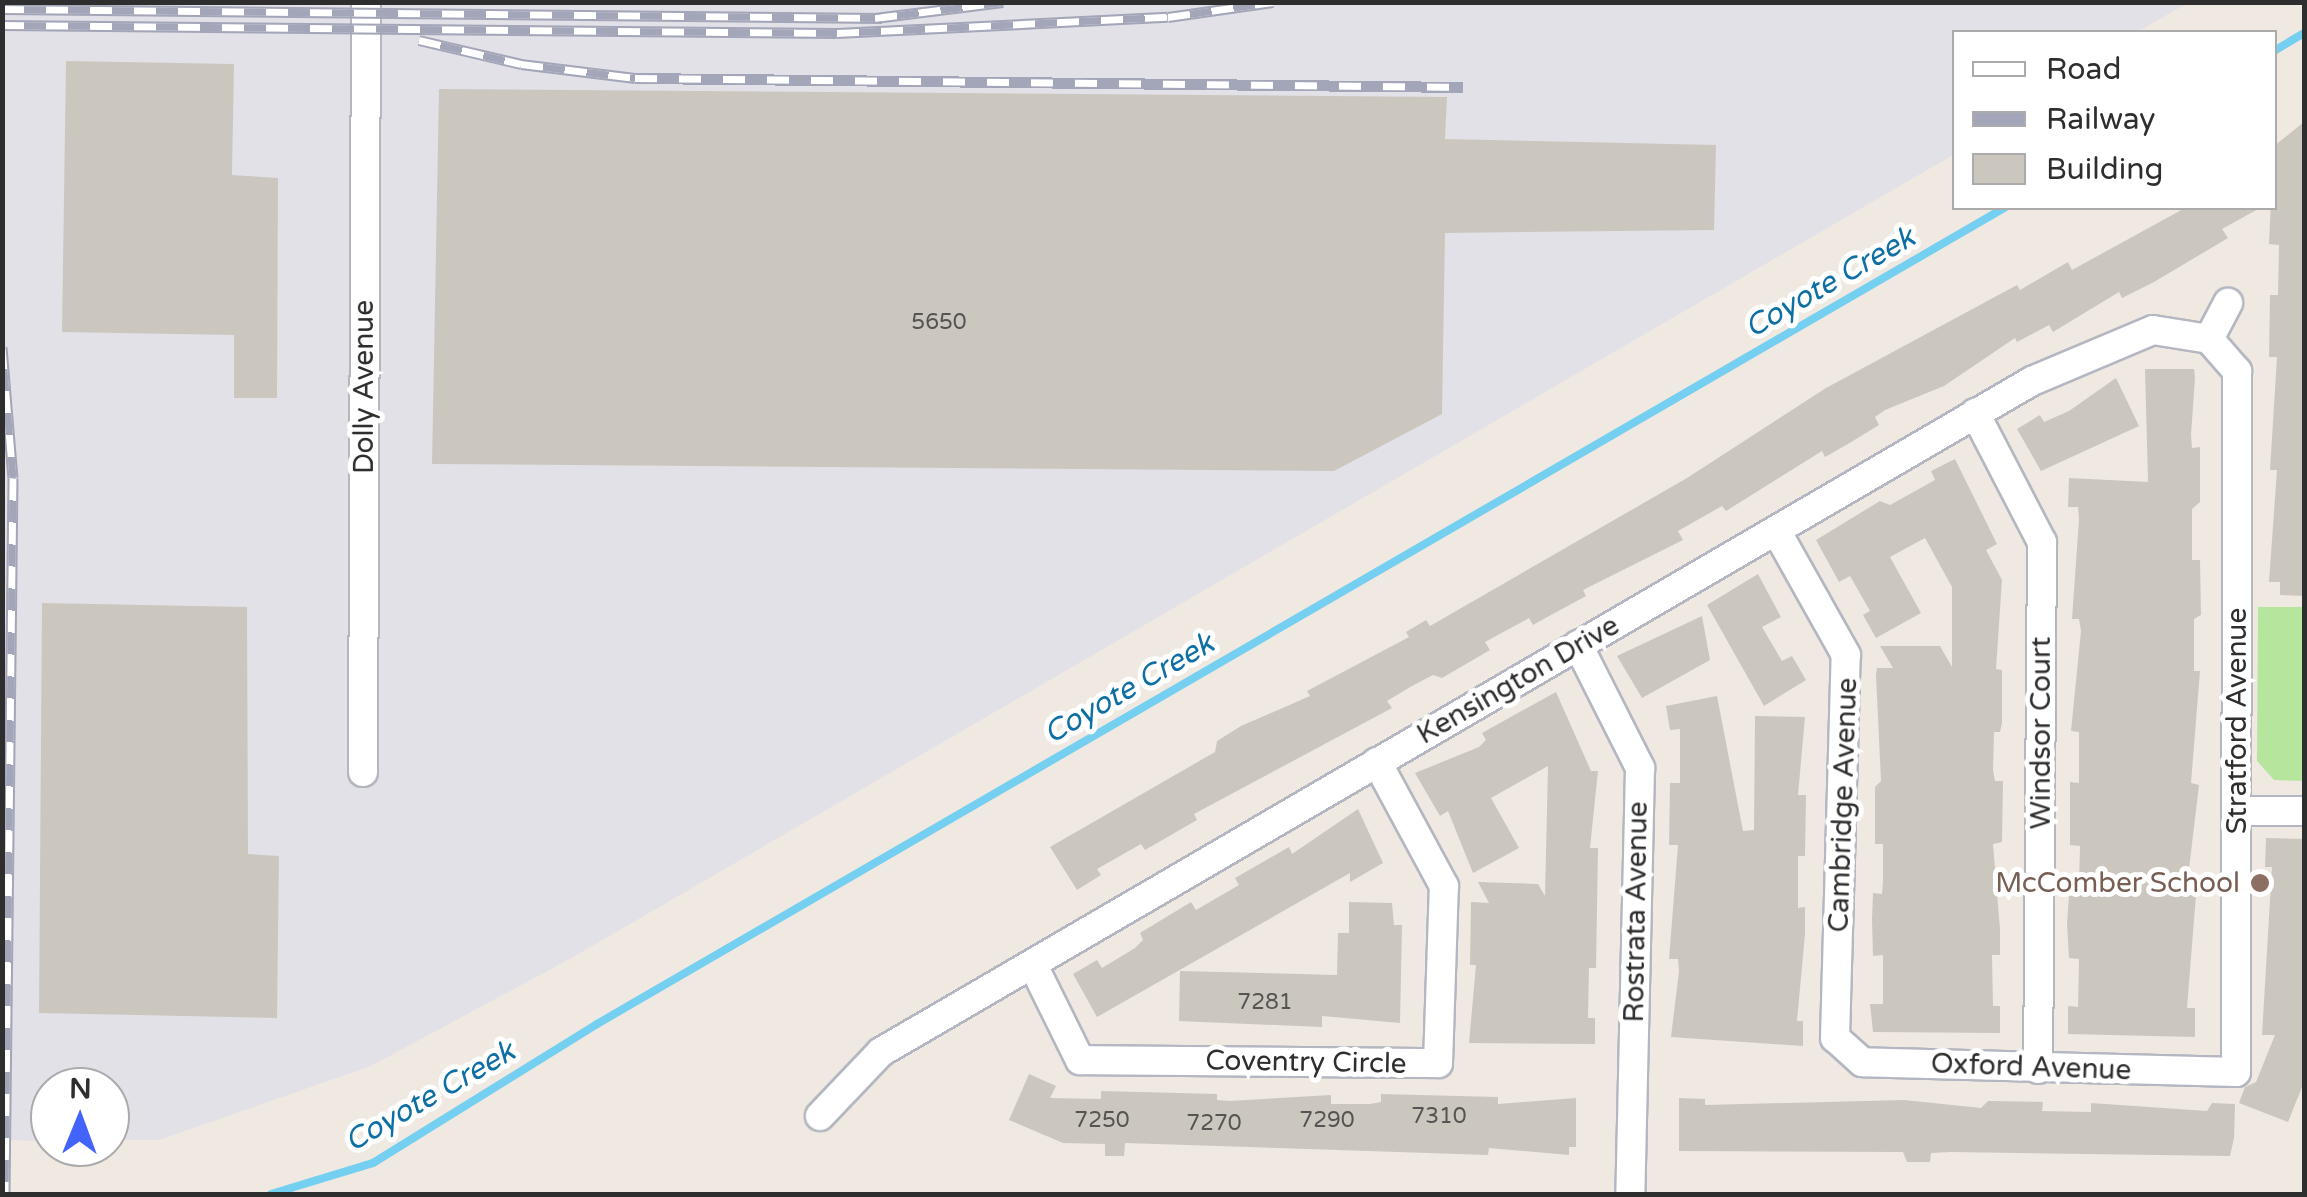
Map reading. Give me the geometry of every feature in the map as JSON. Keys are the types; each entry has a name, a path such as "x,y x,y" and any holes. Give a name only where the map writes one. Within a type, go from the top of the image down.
{"street":[{"name":"Dolly Avenue","path":"363,772 366,2"},
{"path":"2209,339 2228,302"},
{"name":"Kensington Drive","path":"820,1116 882,1052 2032,381 2153,330 2209,339"},
{"name":"Stratford Avenue","path":"2209,339 2237,371 2236,1072"},
{"name":"Windsor Court","path":"1975,413 2042,542 2038,1069"},
{"name":"Cambridge Avenue","path":"1777,532 1846,655 1835,1038"},
{"name":"Rostrata Avenue","path":"1578,645 1640,768 1630,1188"},
{"name":"Coventry Circle","path":"1033,965 1080,1060 1438,1063 1444,886 1377,762"},
{"path":"2238,811 2304,812"},
{"name":"Oxford Avenue","path":"1835,1038 1862,1062 2236,1072"}],"shaded area":[{"path":"3,3 2188,3 2141,30 1952,30 1952,156 575,956 371,1066 159,1140 130,1140 130,1067 30,1067 30,1141 3,1140"}],"green space":[{"path":"2258,607 2304,607 2304,781 2274,780 2257,761"}],"building":[{"path":"66,61 234,64 232,175 278,178 277,398 234,398 234,335 62,332"},
{"path":"439,89 1447,97 1445,139 1716,145 1714,230 1445,233 1442,414 1334,471 432,464"},
{"path":"2304,122 2304,596 2280,595 2280,582 2269,582 2277,470 2270,470 2277,357 2269,357 2270,295 2278,295 2279,245 2269,244 2271,210 2277,210 2277,144"},
{"path":"2181,210 2256,210 2222,229 2228,238 2154,282 2122,298 2119,292 2053,332 2049,325 2017,342 2015,338 1944,386 1885,410 1875,417 1879,425 1848,444 1825,457 1822,451 1726,511 1722,506 1678,531 1683,540 1583,590 1586,596 1533,625 1529,618 1485,642 1490,650 1442,678 1433,675 1412,686 1387,701 1392,708 1194,814 1197,820 1145,850 1141,844 1097,869 1101,875 1077,890 1050,847 1215,752 1217,741 1241,726 1310,696 1307,691 1409,637 1406,632 1426,620 1430,626 1687,478 1826,388 2017,285 2020,290 2068,262 2072,270"},
{"path":"2145,369 2194,369 2195,378 2191,435 2192,448 2200,447 2200,502 2192,509 2192,560 2200,560 2201,615 2194,619 2194,671 2200,671 2191,783 2199,785 2186,894 2196,895 2187,1008 2195,1008 2195,1037 2068,1034 2068,1006 2078,1007 2079,959 2069,958 2067,923 2069,896 2077,896 2079,883 2080,846 2070,845 2070,782 2079,783 2079,732 2071,731 2081,631 2079,619 2072,619 2079,519 2078,507 2068,507 2069,478 2148,482"},
{"path":"2116,378 2139,426 2041,471 2017,429 2040,415 2044,422 2069,411"},
{"path":"1955,459 1997,544 1986,550 2002,580 1996,669 2002,670 2002,723 2000,732 1994,732 1993,770 1995,781 2003,781 2002,842 1993,844 2000,955 1992,955 1993,1006 2000,1006 2000,1033 1873,1032 1870,1004 1883,1004 1883,955 1873,956 1872,920 1873,893 1882,894 1883,881 1883,844 1875,844 1875,787 1881,781 1876,675 1877,668 1893,668 1880,646 1940,646 1952,667 1952,587 1925,538 1890,557 1921,613 1876,638 1863,615 1870,611 1850,576 1839,582 1816,540 1880,501 1890,505 1935,480 1931,471"},
{"path":"1758,574 1781,617 1762,627 1782,661 1792,656 1806,680 1764,706 1707,605"},
{"path":"42,603 247,607 248,854 279,856 277,1018 39,1013"},
{"path":"1702,616 1710,660 1642,698 1617,656"},
{"path":"1556,692 1591,771 1598,771 1590,848 1598,848 1596,968 1589,968 1588,1018 1595,1018 1595,1044 1469,1043 1476,965 1470,965 1471,902 1489,903 1478,882 1538,884 1545,896 1548,766 1491,798 1519,848 1473,873 1448,811 1440,816 1415,773 1479,747 1486,740 1482,733"},
{"path":"1717,696 1743,831 1754,830 1755,716 1805,717 1798,795 1806,795 1805,856 1798,856 1798,908 1805,907 1797,1021 1803,1021 1803,1046 1671,1037 1679,971 1678,959 1669,959 1678,845 1669,845 1670,783 1680,783 1680,729 1670,730 1666,706"},
{"path":"1358,809 1383,863 1350,882 1350,873 1097,1017 1073,974 1097,960 1102,968 1135,948 1143,940 1140,933 1191,902 1196,910 1239,885 1235,878 1289,847 1292,854"},
{"path":"2266,838 2304,839 2304,1082 2288,1122 2239,1103 2245,1087 2256,1082 2275,1035 2262,1035 2272,867 2265,867"},
{"path":"1349,902 1392,903 1394,925 1402,925 1400,1023 1322,1016 1322,1027 1179,1021 1180,971 1337,975 1338,933 1349,933"},
{"path":"1029,1074 1056,1086 1050,1098 1101,1099 1101,1091 1217,1094 1217,1100 1229,1101 1331,1095 1331,1104 1381,1102 1381,1094 1498,1097 1498,1104 1576,1098 1576,1147 1569,1147 1569,1155 1489,1148 1488,1155 1125,1143 1124,1156 1105,1156 1105,1144 1063,1143 1009,1120"},
{"path":"1679,1098 1705,1099 1705,1105 1904,1100 1981,1108 1988,1101 2043,1102 2042,1111 2091,1112 2091,1103 2207,1111 2212,1103 2235,1104 2234,1138 2230,1156 1951,1152 1931,1153 1930,1162 1907,1162 1903,1152 1679,1151"}],"waterway":[{"name":"Coyote Creek","path":"2277,49 2304,33"},
{"name":"Coyote Creek","path":"271,1194 373,1163 597,1024 2001,210"}],"railway":[{"path":"875,18 1003,2"},
{"path":"2,25 837,33 1168,17 1273,2"},
{"path":"2,9 882,18"},
{"path":"419,40 521,64 635,78 1463,87"},
{"path":"2,347 13,478 5,1194"}],"place":[{"name":"McComber School","path":"2260,883"}]}
